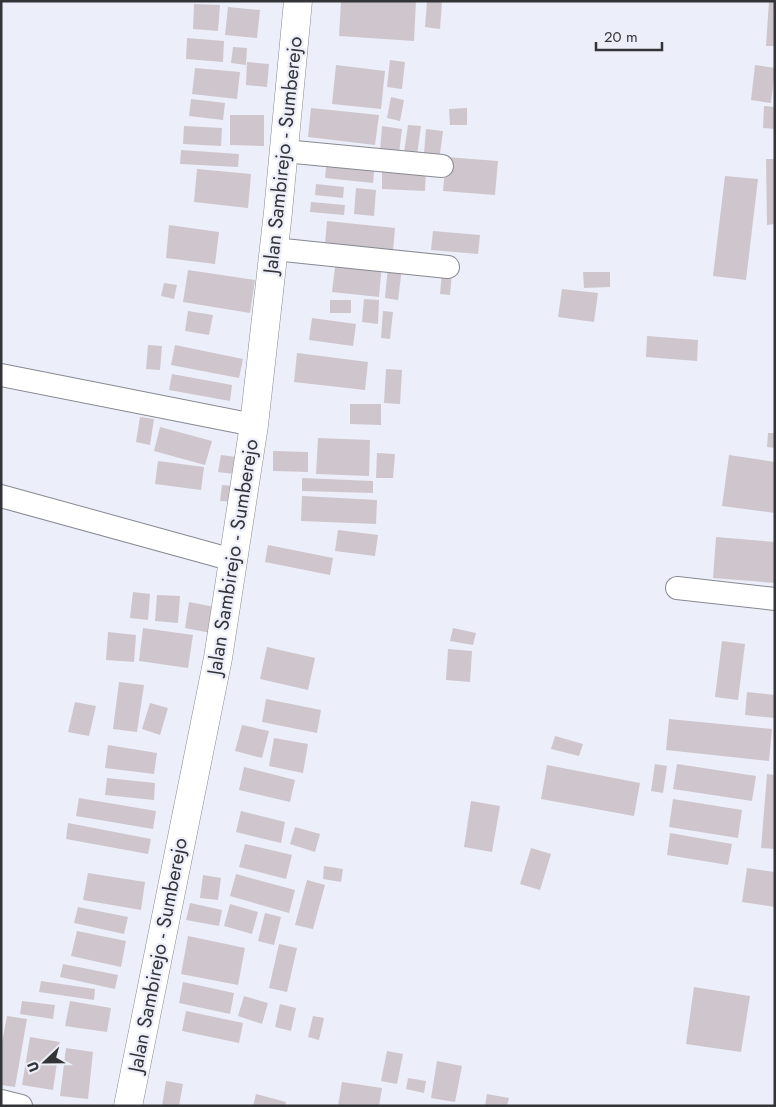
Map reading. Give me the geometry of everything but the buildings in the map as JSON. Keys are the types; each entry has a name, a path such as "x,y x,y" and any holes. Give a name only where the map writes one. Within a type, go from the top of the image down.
{"main road":[{"name":"Jalan Sambirejo - Sumberejo","path":"128,1106 218,658 254,425 274,249 298,1"}],"street":[{"path":"284,151 442,166"},
{"path":"274,249 448,266"},
{"path":"1,375 254,425"},
{"path":"1,496 233,560"},
{"path":"677,588 775,599"},
{"path":"1,1101 21,1106"}]}
